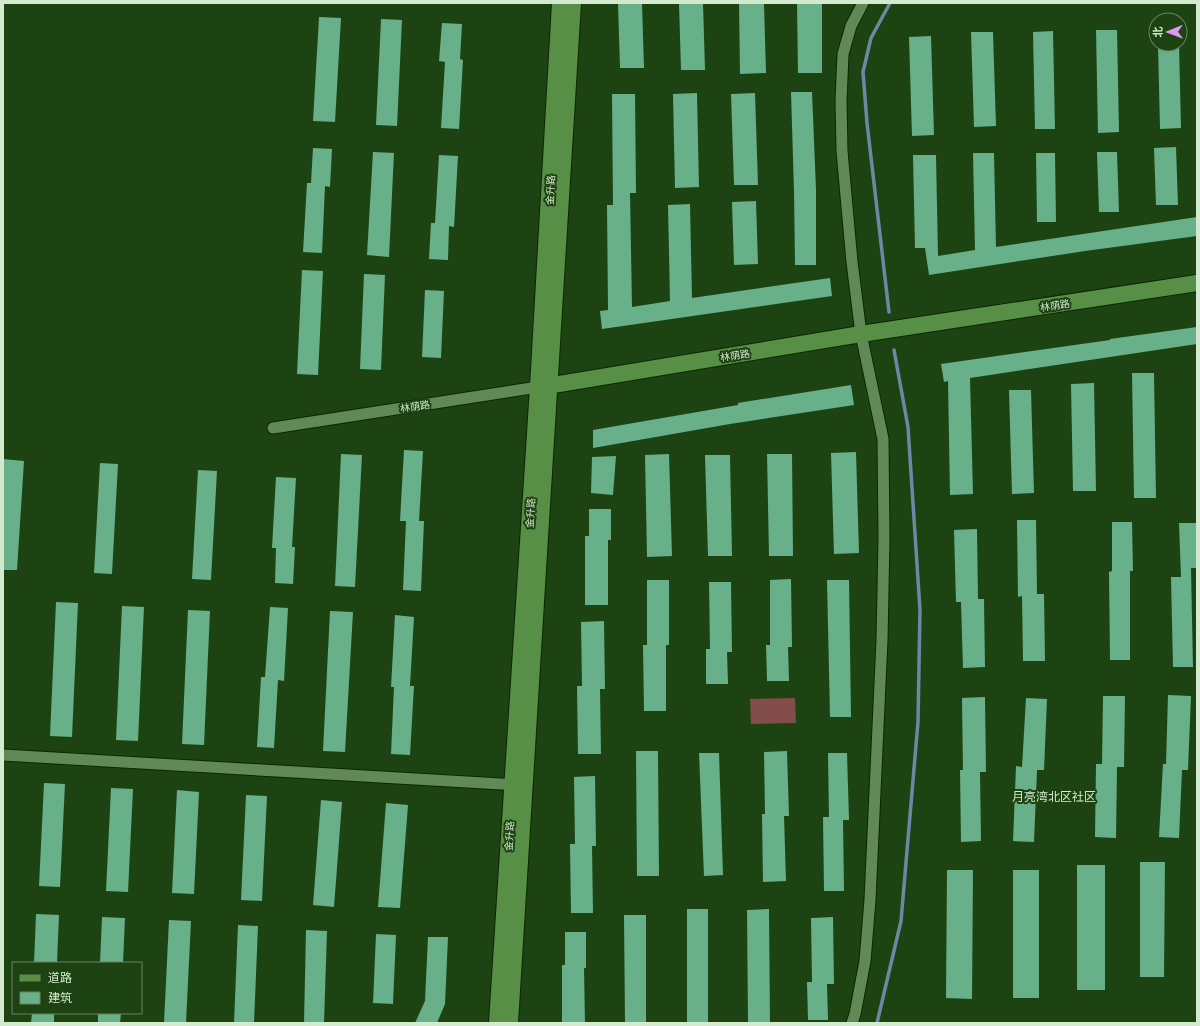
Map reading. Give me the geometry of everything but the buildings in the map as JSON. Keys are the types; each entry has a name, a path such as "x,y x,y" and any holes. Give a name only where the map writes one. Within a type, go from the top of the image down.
{"main road":[{"name":"金升路","path":"544,386 560,3"},
{"name":"金升路","path":"510,1023 519,785 544,386 573,3"},
{"name":"林荫路","path":"544,386 861,334 1197,284"},
{"name":"金升路","path":"497,1023 519,785"}],"street":[{"path":"852,1023 855,1014 864,961 870,900 882,640 884,538 883,439 861,334 852,262 842,151 841,101 843,54 851,26 863,3"},
{"name":"林荫路","path":"273,428 544,386"},
{"path":"3,755 519,785"}],"shaded area":[{"path":"795,698 796,723 751,724 750,699"}],"waterway":[{"path":"889,312 867,123 863,72 871,38 890,3"},
{"path":"877,1023 901,921 918,722 920,610 908,427 894,350"}],"district":[{"name":"月亮湾北区社区","path":"1054,797"}]}
